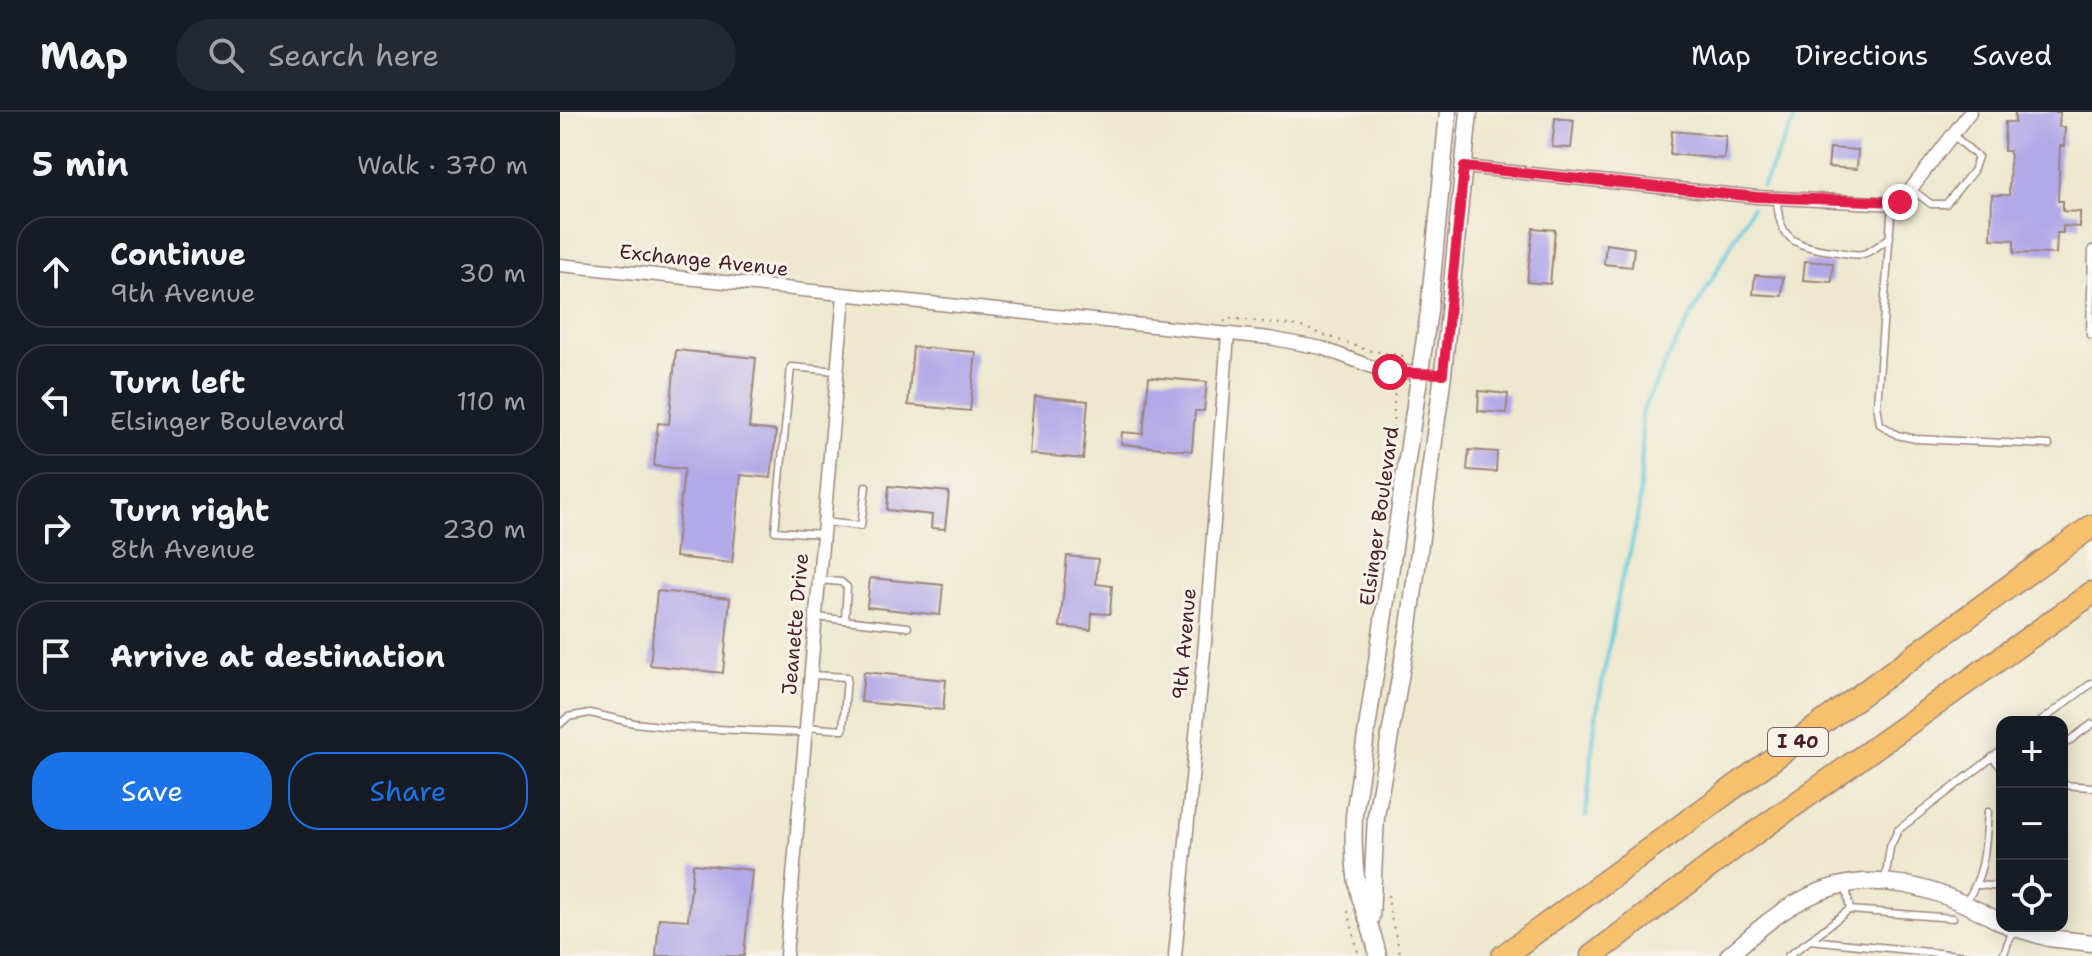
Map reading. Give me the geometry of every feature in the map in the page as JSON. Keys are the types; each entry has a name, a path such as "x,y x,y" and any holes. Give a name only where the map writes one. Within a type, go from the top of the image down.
{"highway":[{"name":"I 40","path":"1503,956 2092,526"},
{"name":"I 40","path":"1592,956 1734,848 2092,593"}],"street":[{"name":"Elsinger Boulevard","path":"1378,956 1356,874 1354,816 1429,311 1448,112"},
{"name":"Elsinger Boulevard","path":"1371,922 1376,816 1409,626 1443,374 1469,112"},
{"path":"1464,167 1777,198 1892,203 1900,202 1970,112"},
{"name":"Exchange Avenue","path":"560,265 844,295"},
{"path":"844,295 1228,334 1322,348 1380,370 1443,374"},
{"name":"Jeanette Drive","path":"786,956 844,295"},
{"name":"9th Avenue","path":"1175,956 1205,642 1228,334"},
{"path":"1402,505 1406,532 1397,598 1398,608 1409,626"},
{"path":"1728,956 1778,914 1803,899 1845,884 1884,882 1913,885 1965,903 1996,920"},
{"path":"2049,932 2092,943"}],"lane":[{"path":"1911,189 1931,204 1946,204 1973,171 1978,157 1953,135"},
{"path":"1777,198 1778,217 1785,233 1796,244 1860,255 1873,250 1890,237"},
{"path":"1892,203 1877,405 1880,424 1897,435 1916,439 2049,445"},
{"path":"2090,335 2092,249"},
{"path":"838,371 791,367 775,531 861,526 866,486"},
{"path":"819,580 841,582 847,587 845,620"},
{"path":"816,617 908,627"},
{"path":"560,724 568,717 590,713 670,727 843,730 847,677 811,675"},
{"path":"2048,716 2092,683"},
{"path":"2068,742 2091,728"},
{"path":"1884,882 1890,847 1898,830 1996,754"},
{"path":"1992,757 1996,761"},
{"path":"2068,785 2092,787"},
{"path":"1965,903 1978,885 1983,868 1988,812"},
{"path":"1845,884 1850,909"},
{"path":"1978,885 1996,886"},
{"path":"1788,956 1850,909 1953,918"},
{"path":"2003,956 2007,932"},
{"path":"1810,940 1968,956"}],"path":[{"path":"1392,460 1395,386"},
{"path":"1387,892 1401,956"}],"building":[{"path":"2015,112 2060,112 2059,127 2065,127 2064,146 2060,146 2058,201 2063,201 2063,211 2080,212 2080,227 2063,226 2063,233 2057,233 2056,254 2014,253 2014,240 1991,239 1992,195 2009,195 2010,151 2004,151 2005,122 2015,122"},
{"path":"1555,118 1574,120 1571,148 1552,147"},
{"path":"1672,131 1726,136 1724,159 1670,154"},
{"path":"1830,148 1858,150 1857,169 1828,167"},
{"path":"1533,228 1555,230 1550,284 1527,282"},
{"path":"1606,244 1634,248 1632,267 1604,264"},
{"path":"1805,261 1833,263 1832,282 1803,280"},
{"path":"1755,275 1783,277 1782,296 1753,294"},
{"path":"913,347 976,352 970,411 908,405"},
{"path":"676,350 756,358 749,428 776,431 771,478 741,475 732,563 675,557 684,469 654,466 658,423 669,424"},
{"path":"1149,377 1207,382 1204,411 1195,411 1192,451 1121,444 1122,432 1143,434"},
{"path":"1479,391 1508,394 1506,413 1478,411"},
{"path":"1035,396 1088,401 1083,459 1030,454"},
{"path":"1469,450 1497,452 1496,472 1467,470"},
{"path":"889,486 949,492 945,529 931,528 932,515 887,510"},
{"path":"1067,556 1098,559 1096,584 1112,586 1110,614 1092,613 1091,630 1060,627"},
{"path":"870,578 943,585 940,615 867,607"},
{"path":"657,591 730,598 723,673 650,665"},
{"path":"864,672 946,680 943,710 861,702"},
{"path":"693,864 752,870 744,956 656,956 659,918 688,920"}],"waterway":[{"path":"1762,187 1798,112"},
{"path":"1586,816 1595,722 1621,581 1639,507 1641,414 1668,358 1752,207"}],"route":[{"path":"1390,372 1443,374 1464,167 1757,197 1900,202"}]}
